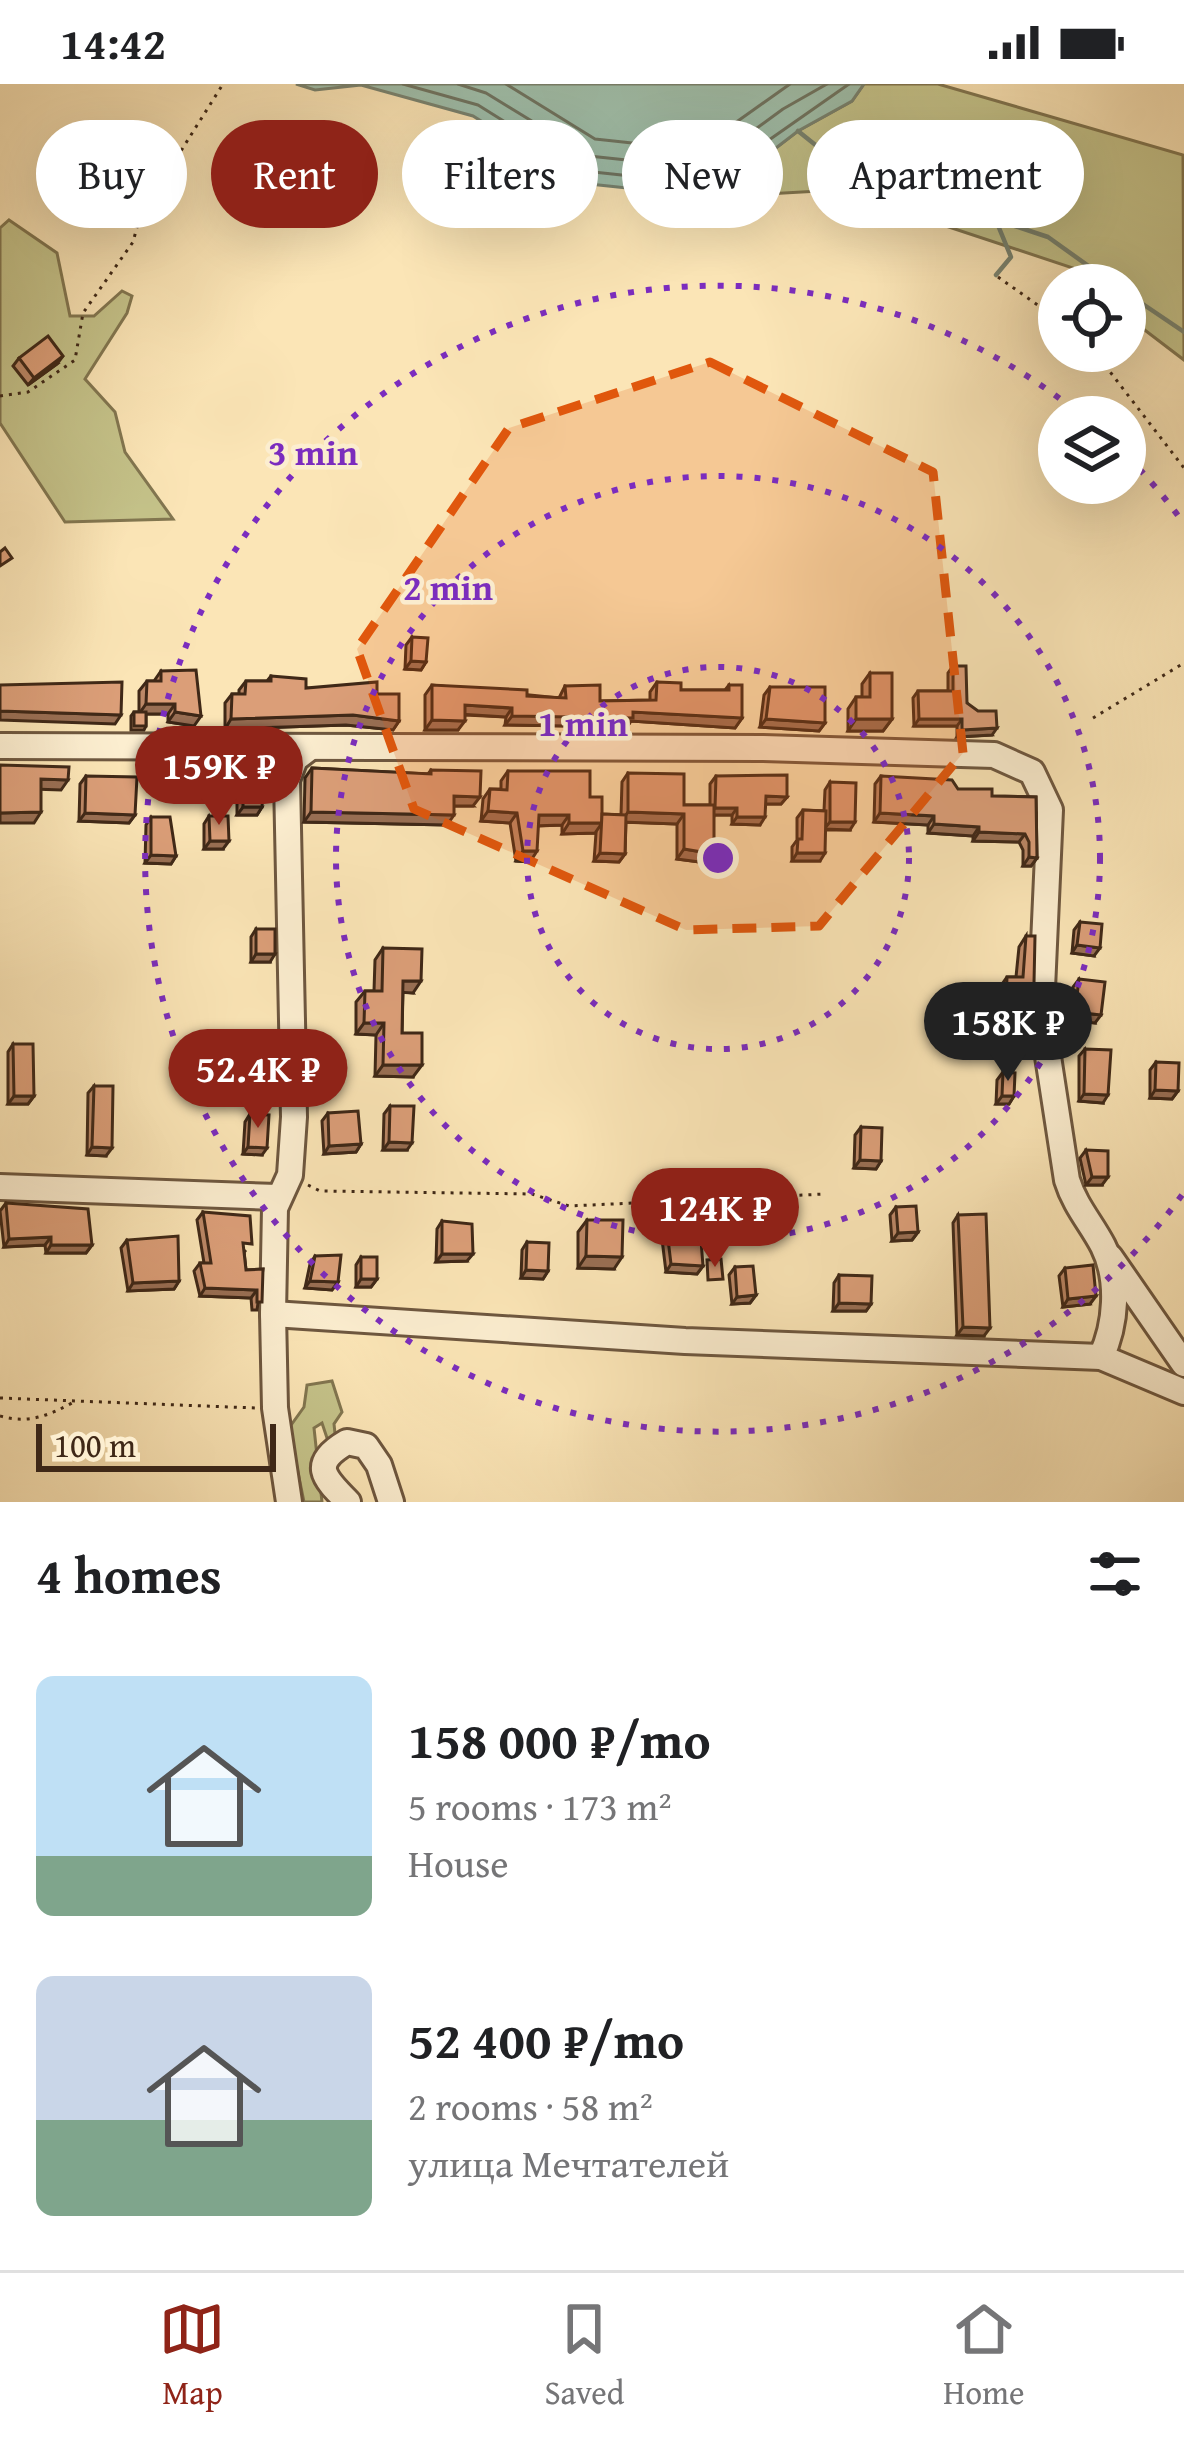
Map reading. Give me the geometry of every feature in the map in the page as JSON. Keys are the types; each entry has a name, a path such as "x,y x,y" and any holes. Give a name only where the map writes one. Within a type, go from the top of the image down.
{"street":[{"path":"0,746 763,748 994,755 1032,772 1050,810 1041,1011 1067,1180 1074,1202 1184,1364"},
{"path":"260,749 287,780"},
{"path":"290,1502 275,1408 273,1314 294,1118 287,780 295,759 308,749"},
{"path":"0,1187 284,1186"},
{"path":"1101,1357 1113,1332 1106,1250"},
{"path":"273,1314 685,1341 1101,1357 1184,1392"},
{"path":"379,1465 374,1487 346,1499 329,1487 323,1469 329,1452 347,1442 366,1446 379,1465 391,1502"}],"path":[{"path":"0,396 28,392 75,360 83,313 134,242 146,205 223,84"},
{"path":"998,277 1038,305"},
{"path":"1110,372 1184,468"},
{"path":"1093,718 1184,663"},
{"path":"284,1186 320,1191 532,1194 569,1206 825,1194"},
{"path":"0,1398 275,1408"},
{"path":"0,1416 15,1421 46,1417 75,1401"}],"highlighted area":[{"path":"710,362 933,472 963,753 819,926 686,930 414,809 357,649 509,428"}],"shaded area":[{"path":"864,84 938,84 1062,120 818,120 852,101"},
{"path":"807,126 807,192 783,193 783,143"},
{"path":"1084,126 1183,155 1184,360 1146,331 1146,264 1061,264 952,228 1084,228"},
{"path":"9,220 57,253 70,316 94,316 122,291 132,296 127,313 85,379 115,412 125,452 173,519 65,522 0,423 0,228"},
{"path":"332,1381 342,1412 334,1424 336,1443 330,1447 322,1423 314,1428 322,1502 304,1502 289,1428 304,1407 307,1385"}],"water":[{"path":"296,84 864,84 852,101 818,120 807,120 807,126 783,143 783,120 622,120 622,187 598,185 598,120 479,120 361,85 315,90"}],"building":[{"path":"48,336 63,356 34,378 19,358"},
{"path":"5,548 12,558 0,566 0,552"},
{"path":"412,637 428,638 426,662 411,661"},
{"path":"953,666 966,666 967,703 978,711 996,711 997,728 962,730 962,719 919,719 918,691 953,691"},
{"path":"196,670 201,716 175,712 175,704 146,704 147,681 161,681 161,671"},
{"path":"870,673 892,673 892,719 856,719 856,697 870,697"},
{"path":"271,676 306,679 306,688 377,682 377,694 399,694 399,721 353,715 231,719 232,694 245,694 246,681 271,681"},
{"path":"122,682 121,715 0,711 0,685"},
{"path":"657,682 681,683 681,690 729,690 729,685 742,685 742,718 633,712 633,718 512,716 512,708 465,705 465,721 432,720 432,685 527,690 527,696 566,698 565,686 600,685 600,701 656,700"},
{"path":"770,687 825,687 825,723 766,719"},
{"path":"134,712 146,712 146,726 134,726"},
{"path":"0,765 69,767 68,780 41,779 41,812 0,813"},
{"path":"312,768 431,774 431,770 481,771 480,797 454,796 454,815 311,812"},
{"path":"508,771 590,771 590,797 602,797 602,823 569,823 569,815 539,815 537,851 523,851 517,813 488,811 490,789 507,790"},
{"path":"229,773 230,778 264,778 262,807 243,807 243,789 214,792 213,774"},
{"path":"628,773 684,774 684,805 714,805 714,854 684,849 684,814 628,812"},
{"path":"787,775 787,797 766,796 765,817 737,817 737,808 715,808 716,776"},
{"path":"86,776 137,777 135,815 85,813"},
{"path":"881,776 952,780 958,789 992,789 992,796 1036,797 1037,858 1029,857 1025,834 934,824 934,816 880,813"},
{"path":"830,782 856,783 855,822 830,822"},
{"path":"803,810 826,811 825,853 797,853"},
{"path":"602,814 626,815 625,854 600,853"},
{"path":"209,816 228,816 229,841 210,841"},
{"path":"151,817 170,817 176,856 151,855"},
{"path":"1080,922 1102,924 1100,948 1077,945"},
{"path":"256,929 275,929 275,954 256,954"},
{"path":"1026,936 1035,936 1033,1029 1005,1028 1007,977 1023,977"},
{"path":"383,948 422,949 421,981 403,981 402,1033 422,1033 422,1065 383,1065 384,1023 364,1023 365,991 382,991"},
{"path":"1079,979 1105,982 1101,1015 1075,1012"},
{"path":"13,1044 33,1044 34,1096 14,1096"},
{"path":"1085,1049 1111,1050 1108,1095 1084,1094"},
{"path":"1156,1062 1179,1063 1178,1091 1155,1090"},
{"path":"1003,1072 1015,1073 1014,1096 1002,1096"},
{"path":"94,1086 113,1086 112,1148 92,1147"},
{"path":"390,1106 414,1106 412,1143 389,1142"},
{"path":"358,1111 361,1144 329,1146 328,1113"},
{"path":"250,1114 269,1115 267,1148 248,1147"},
{"path":"861,1127 882,1128 881,1161 860,1160"},
{"path":"1086,1150 1108,1151 1108,1177 1092,1177"},
{"path":"6,1203 88,1209 92,1245 51,1245 51,1237 9,1239"},
{"path":"916,1206 918,1232 898,1233 896,1207"},
{"path":"203,1212 250,1216 252,1244 243,1243 246,1270 263,1269 262,1302 257,1302 257,1290 205,1288 200,1263 211,1263"},
{"path":"986,1214 990,1328 963,1327 958,1215"},
{"path":"587,1220 623,1220 622,1257 586,1256"},
{"path":"442,1221 472,1224 473,1254 442,1254"},
{"path":"700,1228 703,1266 671,1264 667,1231"},
{"path":"178,1236 179,1281 133,1283 127,1240"},
{"path":"527,1242 549,1243 548,1271 526,1270"},
{"path":"341,1255 338,1282 310,1281 315,1256"},
{"path":"361,1257 377,1257 377,1279 361,1279"},
{"path":"721,1259 723,1279 708,1280 707,1260"},
{"path":"1093,1265 1096,1296 1068,1299 1065,1268"},
{"path":"753,1266 756,1295 737,1297 735,1267"},
{"path":"839,1275 872,1276 871,1304 839,1303"}],"waterway":[{"path":"798,131 848,171 1048,237 1086,264"},
{"path":"996,275 1011,257 999,228"},
{"path":"1146,306 1184,332"}]}
